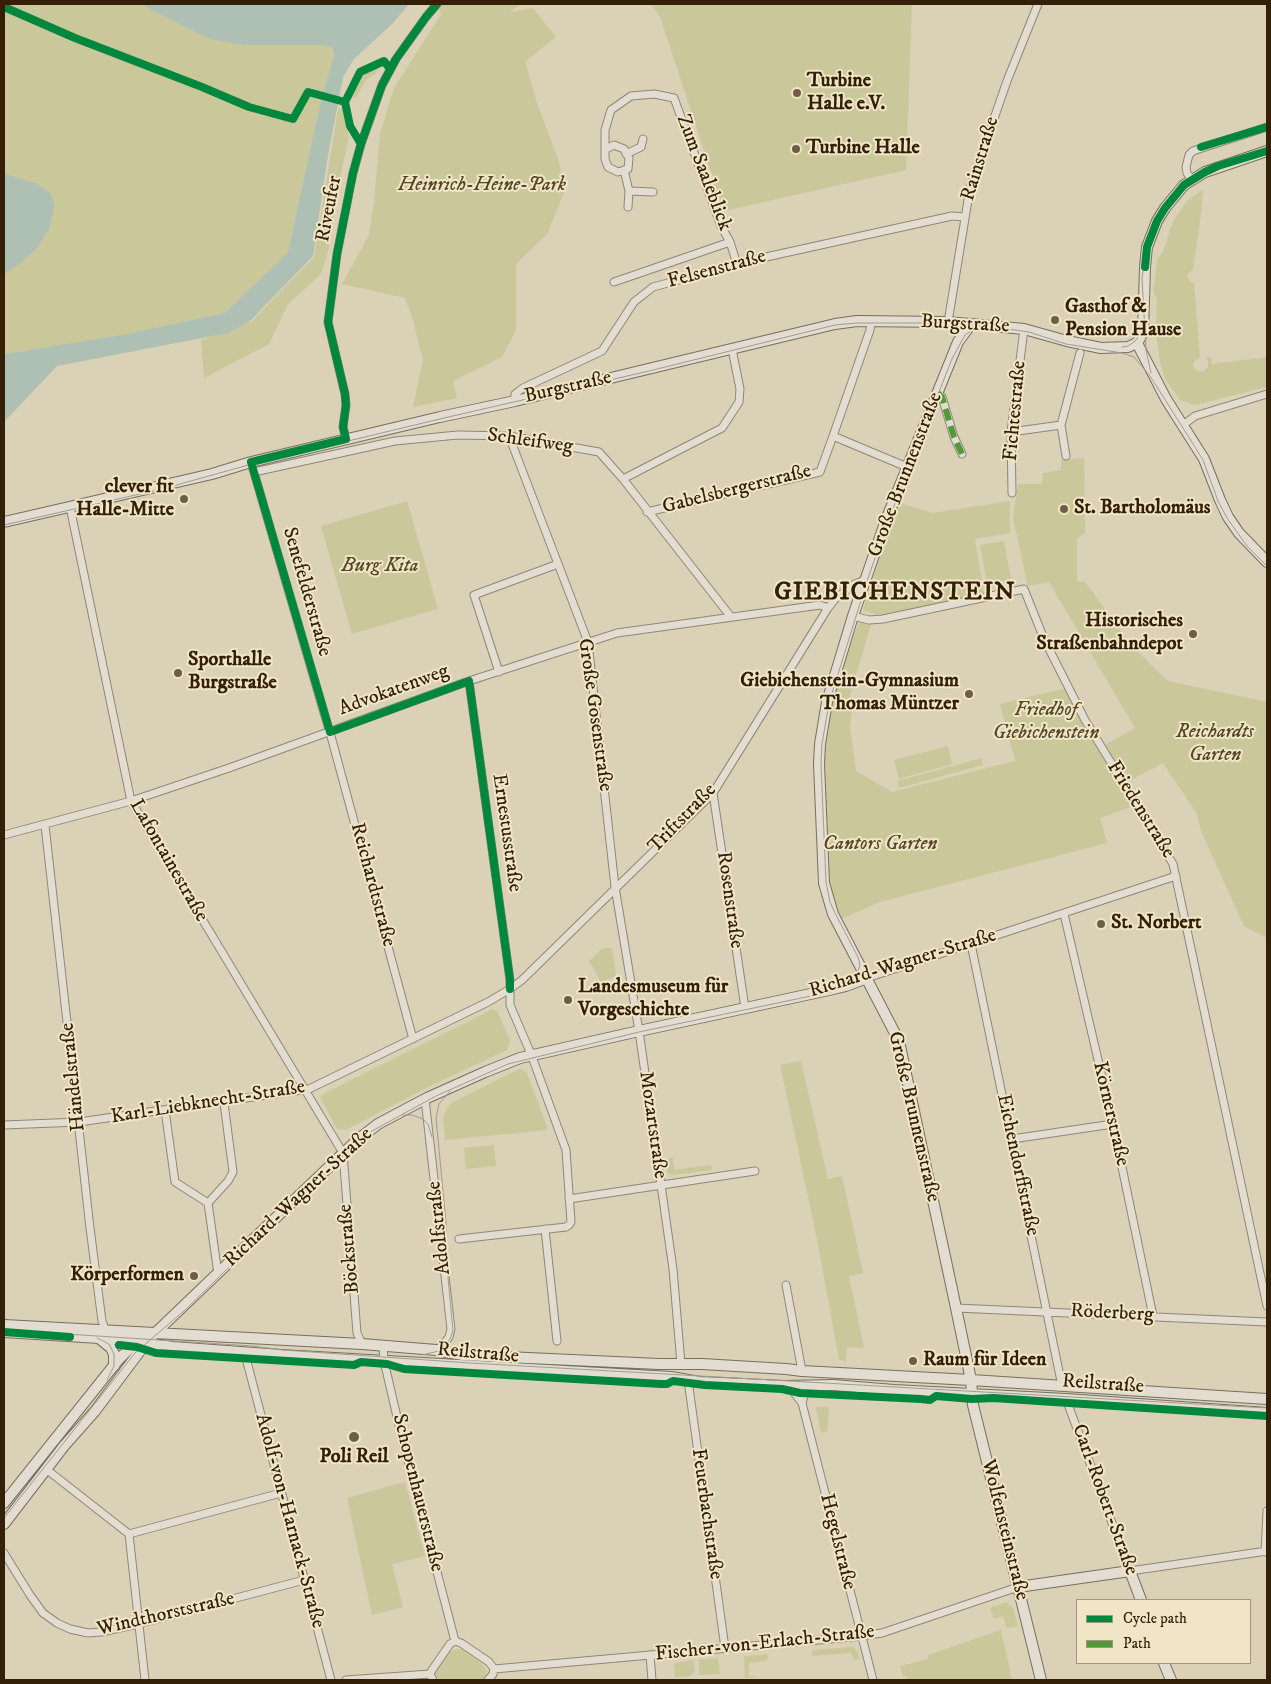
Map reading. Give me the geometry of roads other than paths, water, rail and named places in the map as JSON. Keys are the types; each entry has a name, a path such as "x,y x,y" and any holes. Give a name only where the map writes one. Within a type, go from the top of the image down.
{"street":[{"name":"Riveufer","path":"346,439 343,426 346,405 345,394 328,322 337,254 353,173 382,85 396,59 426,16 437,4"},
{"name":"Rainstraße","path":"948,322 970,188 989,130 1038,4"},
{"name":"Zum Saaleblick","path":"624,170 618,172 608,167 605,159 605,130 612,110 631,96 654,94 674,98 737,264"},
{"path":"1192,180 1187,173 1186,167 1189,155 1193,151 1267,127"},
{"path":"626,154 641,147 643,139"},
{"path":"606,148 614,144 624,149 629,158 628,169 624,170 629,190 628,207"},
{"path":"1267,151 1218,166 1192,180 1177,193 1165,208 1147,247 1144,330 1136,343 1166,399 1204,459 1228,517 1239,533 1267,562"},
{"path":"629,190 652,192"},
{"name":"Felsenstraße","path":"515,401 515,394 523,388 602,352 634,302 653,287 737,264 952,216 964,217"},
{"name":"Felsenstraße","path":"614,282 730,242"},
{"name":"Burgstraße","path":"4,522 212,474 253,467 346,439 515,401 835,324 871,321 948,322 1024,329 1101,348 1128,348 1136,343"},
{"name":"Gabelsbergerstraße","path":"647,512 820,472 870,330 871,321"},
{"name":"Große Brunnenstraße","path":"971,324 958,342 907,467 865,580 827,702 820,744 819,764 825,891 833,914 899,1041 971,1380"},
{"name":"Fichtestraße","path":"1012,493 1011,432 1024,329"},
{"path":"623,479 722,428 739,402 740,389 732,349"},
{"path":"1066,456 1061,425 1080,353"},
{"path":"938,393 944,401 954,437 962,454"},
{"path":"1183,425 1195,416 1267,394"},
{"path":"1011,432 1061,425"},
{"name":"Schleifweg","path":"253,467 395,441 458,435 509,436 599,452 623,479 730,616"},
{"name":"Große Gosenstraße","path":"509,436 588,642 615,887"},
{"path":"833,436 907,467"},
{"name":"Senefelderstraße","path":"253,467 330,732"},
{"name":"Lafontainestraße","path":"70,506 131,801 343,1153"},
{"path":"499,672 474,595 558,564"},
{"name":"Triftstraße","path":"510,989 535,968 615,887 713,793 828,608 853,585 865,580"},
{"name":"Friedenstraße","path":"853,616 869,620 883,619 1024,588 1044,639 1084,720 1173,864 1267,1306"},
{"name":"Advokatenweg","path":"4,835 131,801 470,681 617,633 820,605 828,608"},
{"name":"Ernestusstraße","path":"470,681 510,980 510,1005 566,1150 570,1225 545,1229"},
{"name":"Reichardtstraße","path":"330,732 414,1039"},
{"name":"Rosenstraße","path":"713,793 745,1008"},
{"name":"Händelstraße","path":"45,825 102,1334"},
{"name":"Richard-Wagner-Straße","path":"155,1333 356,1141 378,1124 425,1099 507,1063 531,1056 846,986 1176,876"},
{"name":"Mozartstraße","path":"615,887 639,1031 673,1269 681,1364"},
{"name":"Körnerstraße","path":"1064,914 1113,1124 1153,1316"},
{"name":"Eichendorffstraße","path":"971,944 1062,1386"},
{"name":"Karl-Liebknecht-Straße","path":"4,1125 79,1122 224,1103 304,1090 414,1039 510,989"},
{"name":"Adolfstraße","path":"425,1099 451,1329 449,1337 436,1350"},
{"path":"208,1203 228,1181 233,1172 224,1103"},
{"path":"165,1110 175,1182 208,1203 218,1274"},
{"path":"1012,1139 1113,1124"},
{"name":"Böckstraße","path":"343,1153 357,1334 362,1344"},
{"path":"570,1199 755,1171"},
{"path":"459,1240 545,1229 557,1341"},
{"path":"786,1285 802,1371"},
{"name":"Röderberg","path":"956,1308 1267,1320"},
{"path":"1267,1320 1267,1327"},
{"path":"4,1325 70,1329 102,1334 114,1354 114,1366"},
{"path":"4,1332 102,1334"},
{"path":"4,1503 125,1352 155,1333"},
{"name":"Reilstraße","path":"102,1334 155,1333 383,1345 436,1350 463,1355 786,1369 1267,1399"},
{"name":"Reilstraße","path":"102,1334 176,1347 688,1380 789,1386 833,1385 1267,1413"},
{"path":"4,1524 99,1405 142,1342"},
{"name":"Schopenhauerstraße","path":"383,1345 384,1361 401,1434 455,1641"},
{"name":"Adolf-von-Harnack-Straße","path":"247,1362 330,1680"},
{"name":"Feuerbachstraße","path":"688,1380 725,1648"},
{"name":"Wolfensteinstraße","path":"971,1380 973,1405 1042,1680"},
{"name":"Hegelstraße","path":"789,1386 802,1404 873,1680"},
{"path":"802,1404 805,1393 810,1386"},
{"name":"Carl-Robert-Straße","path":"1066,1399 1141,1599"},
{"path":"46,1470 129,1534 145,1680"},
{"path":"129,1534 280,1493"},
{"path":"1266,1551 1267,1511"},
{"name":"Fischer-von-Erlach-Straße","path":"494,1669 861,1637 882,1633 1018,1587 1266,1551"},
{"name":"Windthorststraße","path":"4,1553 30,1596 44,1613 57,1623 70,1629 88,1633 138,1624 304,1580"},
{"path":"346,1680 432,1677 432,1670 450,1644 455,1641 462,1643 489,1662 494,1669 493,1674 488,1680"},
{"path":"650,1655 652,1680"},
{"path":"1164,1664 1171,1680"}],"tram line":[{"path":"1151,373 1146,350 1142,278 1146,247 1158,215 1175,191 1203,170 1267,149"},
{"path":"4,525 162,489 252,464 649,371 835,325 857,323 948,323 1029,332 1066,344 1122,353 1134,357 1150,376 1203,460 1218,501 1227,518 1247,546 1267,566"},
{"path":"1122,347 1134,342 1140,335 1143,325"},
{"path":"4,1518 135,1353 185,1310 342,1157 372,1131 436,1096 508,1064 639,1032 830,992 842,988 856,977 860,965 858,957 830,902 826,882 821,764 822,744 829,703 888,521 952,359 965,335 975,328 986,326"},
{"path":"446,1264 446,1222 436,1118 439,1104 450,1091"},
{"path":"402,1115 412,1115 423,1119 428,1124 432,1137"},
{"path":"422,1355 439,1351 450,1339 453,1331 446,1256"},
{"path":"4,1330 252,1346 283,1350 470,1363 1267,1408"},
{"path":"97,1338 109,1344 114,1354 114,1366 107,1380"}],"place":[{"name":"Turbine Halle e.V.","path":"797,93"},
{"name":"Turbine Halle","path":"796,149"},
{"name":"Gasthof & Pension Hause","path":"1055,320"},
{"name":"clever fit Halle-Mitte","path":"184,499"},
{"name":"St. Bartholomäus","path":"1064,509"},
{"name":"Historisches Straßenbahndepot","path":"1193,634"},
{"name":"Sporthalle Burgstraße","path":"178,673"},
{"name":"Giebichenstein-Gymnasium Thomas Müntzer","path":"969,694"},
{"name":"St. Norbert","path":"1101,924"},
{"name":"Landesmuseum für Vorgeschichte","path":"568,1000"},
{"name":"Körperformen","path":"194,1276"},
{"name":"Raum für Ideen","path":"913,1361"},
{"name":"Poli Reil","path":"354,1437"}],"district":[{"name":"GIEBICHENSTEIN","path":"895,594"}],"park label":[{"name":"Heinrich-Heine-Park","path":"482,186"},
{"name":"Burg Kita","path":"380,567"},
{"name":"Friedhof Giebichenstein","path":"1046,722"},
{"name":"Reichardts Garten","path":"1215,744"},
{"name":"Cantors Garten","path":"880,845"}]}
